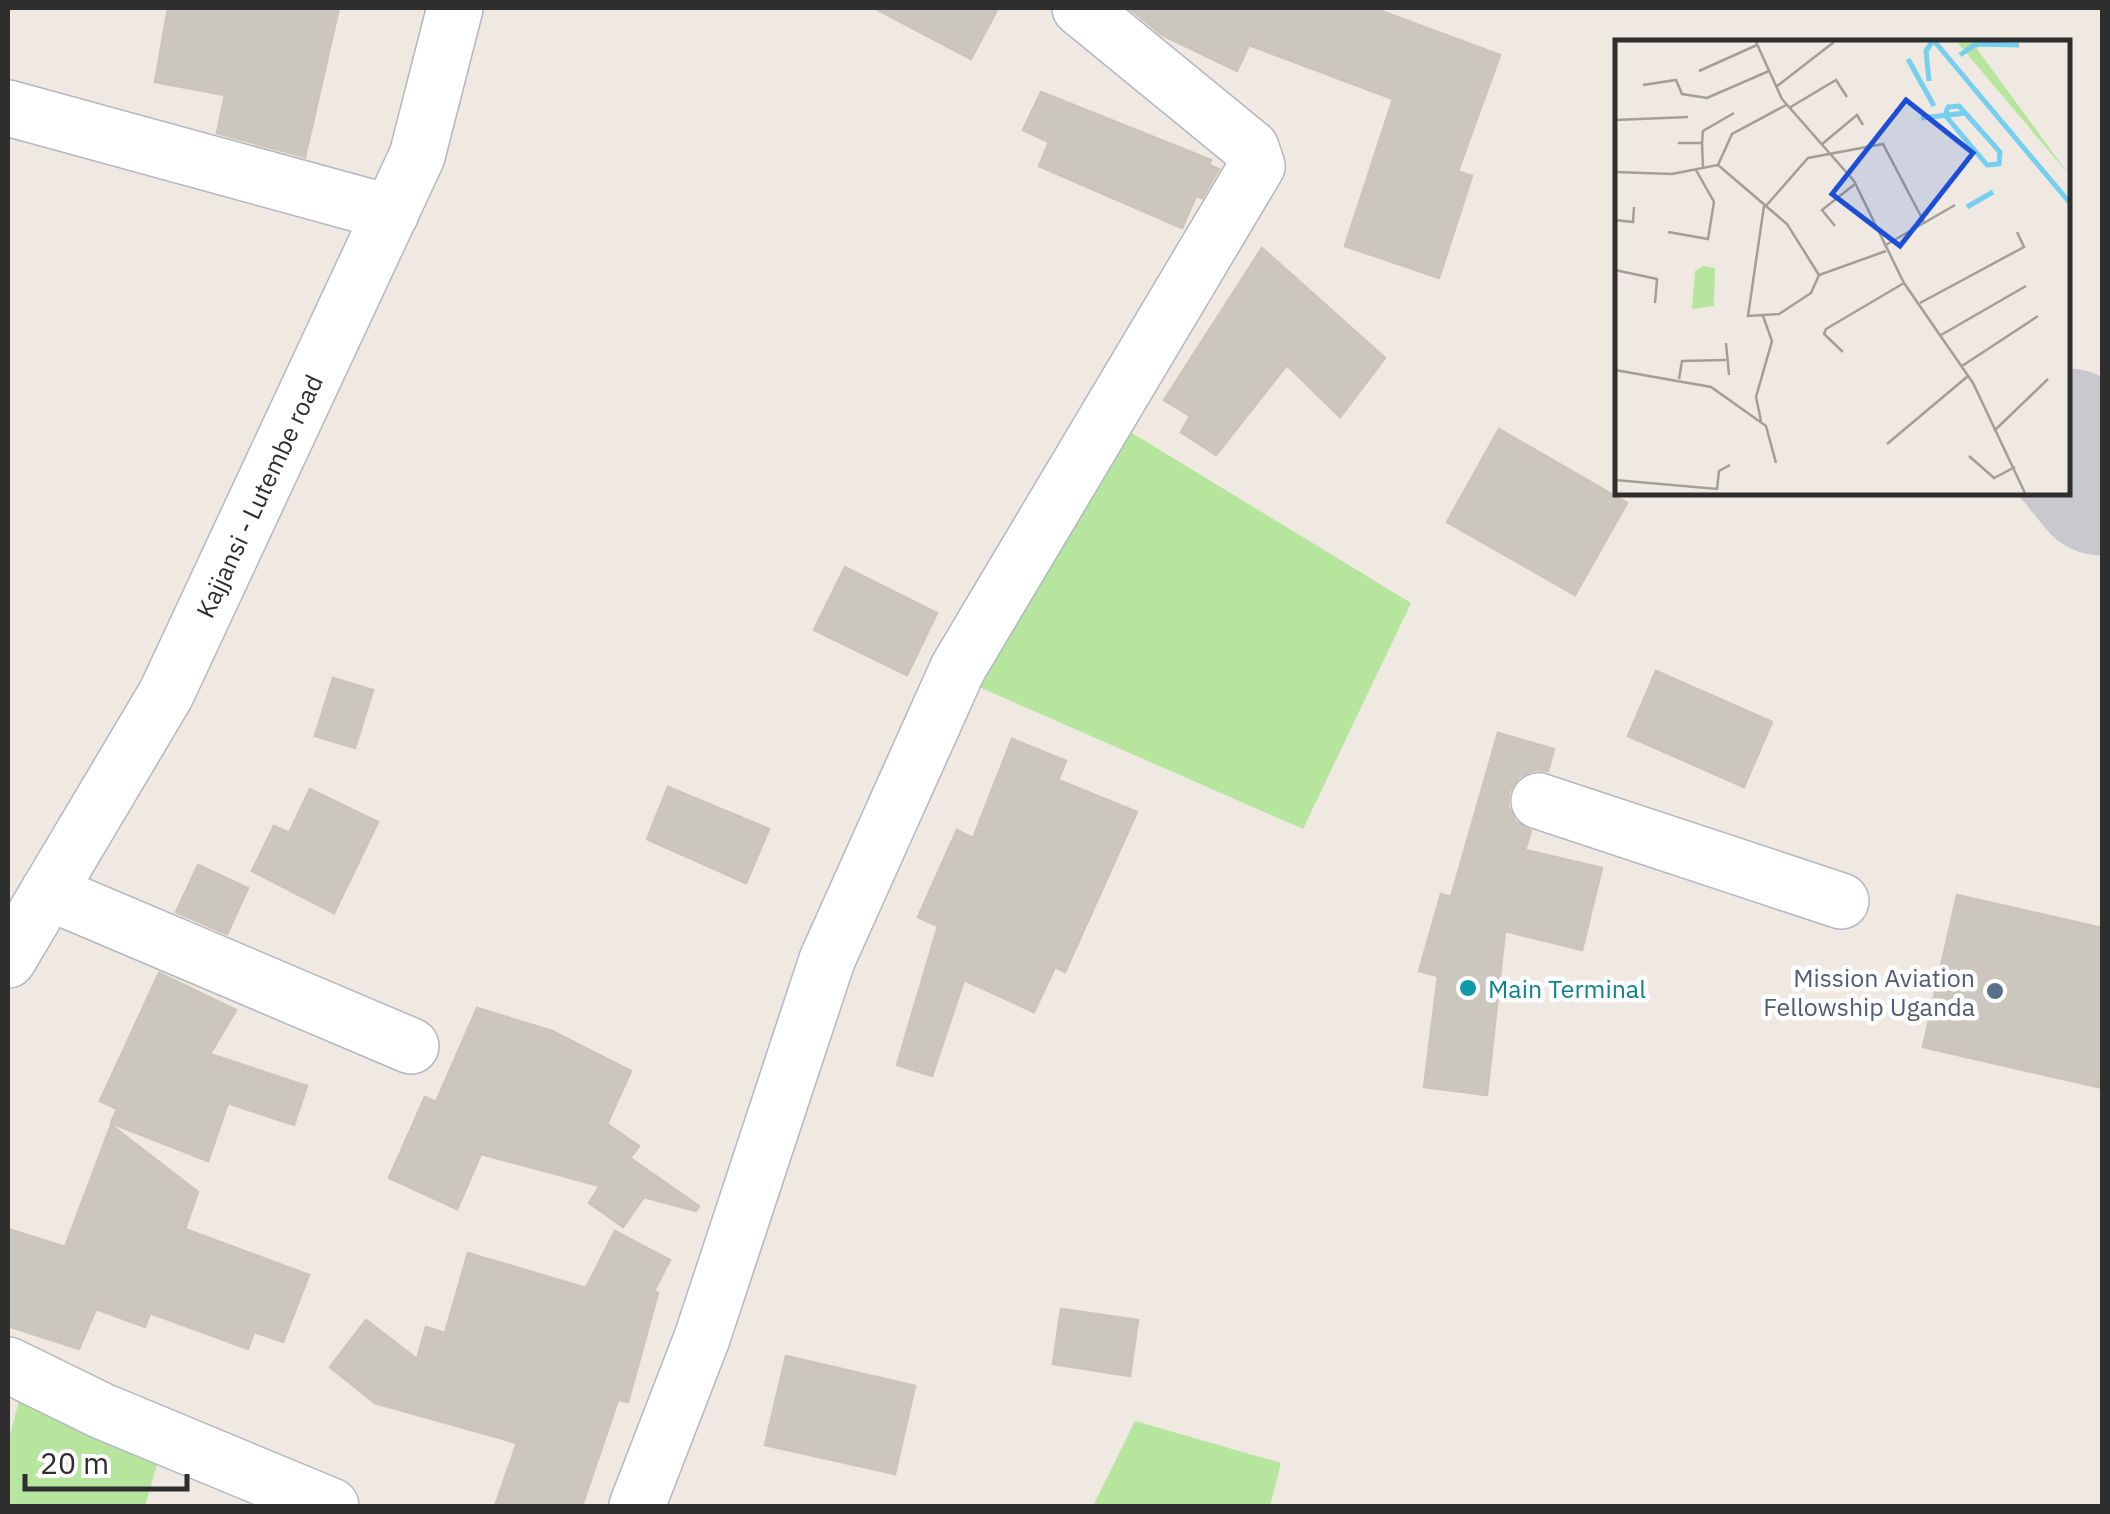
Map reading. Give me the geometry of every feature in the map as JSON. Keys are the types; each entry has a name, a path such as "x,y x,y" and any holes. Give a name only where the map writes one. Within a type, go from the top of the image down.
{"street":[{"name":"Kajjansi - Lutembe road","path":"8,960 166,694 417,156 455,8"},
{"path":"637,1506 702,1338 827,960 958,668 1257,166 1251,148 1080,8"},
{"path":"8,108 391,213"},
{"path":"1539,801 1841,901"},
{"path":"48,892 410,1046"},
{"path":"8,1365 102,1412 331,1506"}],"green space":[{"path":"1127,430 1411,603 1303,829 970,683"},
{"path":"20,1397 158,1461 145,1506 8,1506 8,1442"},
{"path":"1135,1421 1281,1463 1270,1506 1093,1506"}],"building":[{"path":"168,8 339,8 305,157 217,133 225,95 155,82"},
{"path":"874,8 998,8 971,59"},
{"path":"1129,8 1373,8 1500,55 1458,171 1472,176 1439,278 1345,246 1393,99 1249,45 1237,71 1162,35"},
{"path":"1041,92 1211,160 1209,165 1219,169 1202,198 1196,196 1182,228 1039,166 1049,142 1023,130"},
{"path":"1262,248 1385,358 1340,417 1287,365 1216,455 1181,432 1190,416 1164,400"},
{"path":"1499,429 1627,503 1575,595 1447,522"},
{"path":"845,567 937,613 907,675 814,630"},
{"path":"1656,671 1772,722 1744,787 1628,736"},
{"path":"333,678 373,690 355,748 315,736"},
{"path":"1498,733 1554,749 1548,771 1534,770 1519,777 1509,792 1508,806 1515,821 1531,831 1525,850 1602,868 1582,950 1505,931 1487,1095 1424,1087 1438,976 1419,971 1441,894 1451,897"},
{"path":"1012,739 1066,761 1058,780 1137,812 1065,972 1055,967 1034,1012 964,980 932,1076 897,1065 938,926 918,917 957,830 973,838"},
{"path":"668,787 769,829 746,883 647,839"},
{"path":"310,789 378,822 334,913 252,871 274,826 289,833"},
{"path":"198,865 248,888 227,934 176,912"},
{"path":"1957,895 2102,928 2102,1088 1923,1047"},
{"path":"159,973 236,1010 210,1054 307,1086 294,1125 228,1103 208,1161 111,1123 117,1109 100,1101"},
{"path":"477,1008 552,1031 631,1071 607,1124 639,1146 630,1158 699,1206 696,1211 644,1197 623,1227 589,1203 600,1186 481,1154 457,1209 389,1178 425,1097 436,1102"},
{"path":"111,1125 198,1192 185,1229 309,1275 283,1342 254,1332 248,1349 150,1313 145,1327 96,1309 79,1349 8,1326 8,1229 65,1247"},
{"path":"615,1231 670,1260 654,1291 658,1293 628,1402 618,1400 582,1506 495,1506 517,1443 375,1403 330,1367 366,1320 417,1359 426,1327 445,1333 468,1253 586,1288"},
{"path":"1061,1309 1138,1320 1130,1376 1053,1364"},
{"path":"786,1356 915,1386 895,1474 765,1445"}],"taxiway":[{"path":"2070,443 2102,483"}],"place":[{"name":"Main Terminal","path":"1468,988"},
{"name":"Mission Aviation Fellowship Uganda","path":"1995,991"}]}
